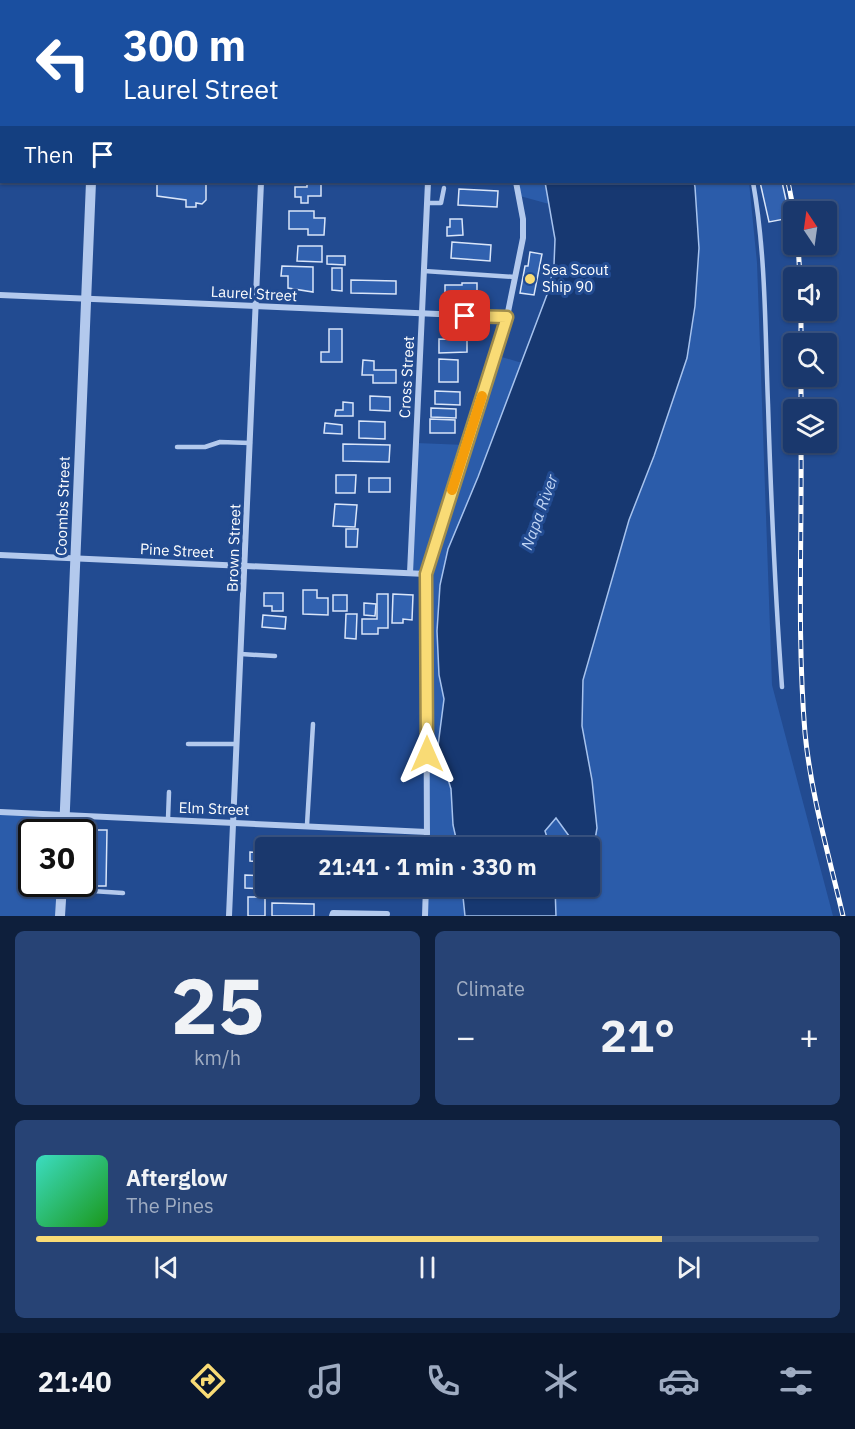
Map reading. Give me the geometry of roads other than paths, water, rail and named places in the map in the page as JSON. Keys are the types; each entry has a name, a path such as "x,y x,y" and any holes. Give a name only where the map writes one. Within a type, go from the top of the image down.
{"street":[{"name":"Coombs Street","path":"65,819 91,183"},
{"name":"Brown Street","path":"229,916 261,183"},
{"name":"Cross Street","path":"410,573 428,183"},
{"path":"427,837 426,574 507,317 523,238 523,219 516,183"},
{"name":"Laurel Street","path":"0,295 507,317"},
{"name":"Pine Street","path":"0,555 426,574"},
{"name":"Elm Street","path":"0,812 427,832"},
{"path":"60,916 61,897"},
{"path":"425,916 426,897"},
{"path":"332,916 333,913 387,914"}],"lane":[{"path":"753,183 761,236 764,281 772,543 782,687"},
{"path":"427,203 441,203 444,188"},
{"path":"424,271 515,277"},
{"path":"177,447 205,447 220,442 250,443"},
{"path":"241,654 275,656"},
{"path":"307,825 314,724"},
{"path":"188,744 236,744"},
{"path":"168,819 169,792"},
{"path":"96,890 123,893"}],"water":[{"name":"Napa River","path":"545,183 694,183 699,248 695,306 687,358 654,456 629,520 583,680 582,726 592,780 597,828 595,837 570,837 556,818 545,831 547,837 456,837 451,789 438,746 444,699 439,675 437,631 440,585 448,549 478,477 548,292 554,265 555,239"},
{"path":"463,897 555,897 556,916 465,916"}],"railway":[{"path":"788,183 792,201"},
{"path":"799,255 799,267"},
{"path":"801,321 801,333"},
{"path":"801,387 801,399"},
{"path":"801,453 800,624 805,733 816,802 843,916"}],"place":[{"name":"Sea Scout Ship 90","path":"530,279"}]}
